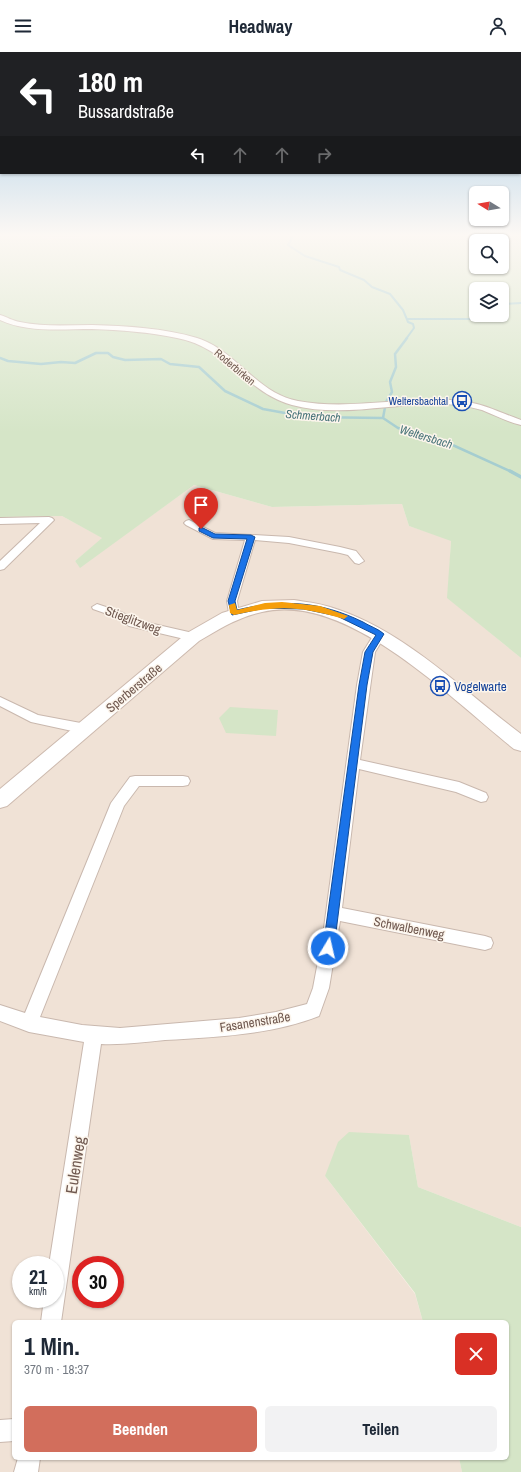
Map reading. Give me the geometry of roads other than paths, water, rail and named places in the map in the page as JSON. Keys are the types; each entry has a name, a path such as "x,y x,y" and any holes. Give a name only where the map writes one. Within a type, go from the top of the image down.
{"street":[{"name":"Roderbirken","path":"0,317 27,325 42,327 120,329 190,338 208,345 226,357 260,388 283,400 315,406 448,402 469,404 521,423"},
{"path":"0,521 49,520 0,567"},
{"path":"189,523 213,536 288,540 352,553 358,561"},
{"path":"234,613 232,601 251,537"},
{"name":"Sperberstraße","path":"0,800 86,729 193,637 210,625 234,613 265,606 304,606 339,614 380,634 409,654 521,744"},
{"name":"Stieglitzweg","path":"97,607 117,614 133,623 193,637"},
{"name":"Fasanenstraße","path":"0,1013 29,1024 94,1035 119,1036 243,1026 286,1019 313,1010 321,988 333,914 369,652 380,634"},
{"path":"0,701 35,719 86,729"},
{"path":"353,763 459,787 481,797"},
{"path":"29,1024 118,803 135,781 183,781"},
{"name":"Schwalbenweg","path":"333,914 485,943"},
{"name":"Eulenweg","path":"61,1256 94,1035"},
{"path":"51,1320 53,1308"},
{"path":"0,1431 12,1430"},
{"path":"26,1472 29,1460"}],"waterway":[{"name":"Weltersbach","path":"395,300 403,310 408,322 413,324 414,328 406,339"},
{"path":"509,304 521,303"},
{"path":"407,319 469,319"},
{"name":"Weltersbach","path":"383,418 386,402 392,392 390,382 396,367 395,354 407,338"},
{"name":"Schmerbach","path":"0,358 8,361 41,364 61,362 75,363 96,353 108,353 113,357 125,360 161,359 170,364 199,367 225,391 263,409 307,417 383,418"},
{"name":"Weltersbach","path":"383,418 398,428 446,442 511,472"},
{"name":"Weltersbach","path":"511,472 521,477"}],"place":[{"name":"Weltersbachtal","path":"462,401"},
{"name":"Vogelwarte","path":"440,686"}]}
